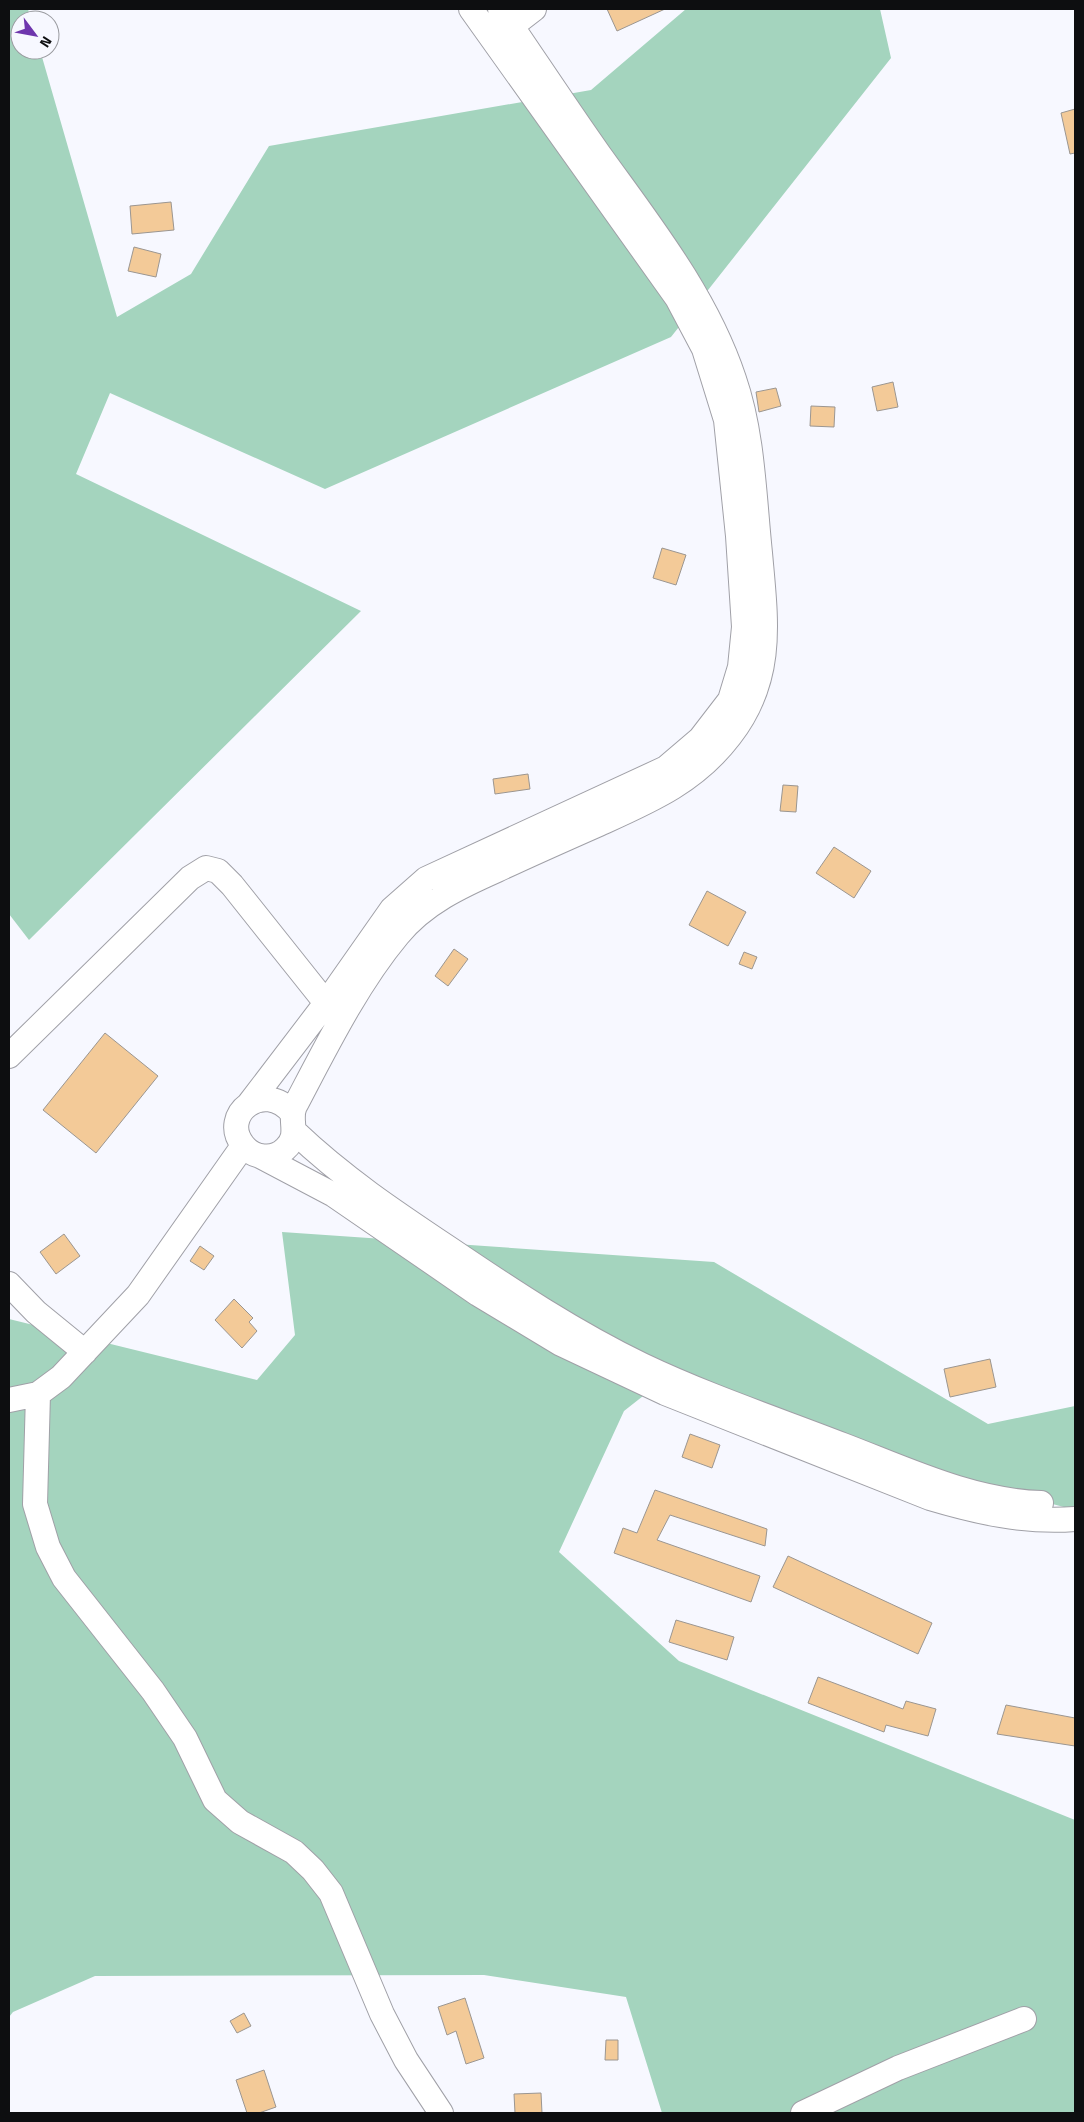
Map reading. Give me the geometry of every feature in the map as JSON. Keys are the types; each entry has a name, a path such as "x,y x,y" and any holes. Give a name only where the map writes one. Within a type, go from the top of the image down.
{"street":[{"path":"471,9 677,298 704,349 726,420 744,618 740,667 730,700 700,739 666,768 426,879 392,909 326,1003 242,1111 237,1129 251,1151 334,1194 478,1294 553,1339 624,1375 930,1498 974,1512 1015,1518 1075,1519"},
{"path":"251,1151 269,1157 286,1149 293,1122 364,982 399,933 435,901 646,803 682,783 707,762 728,739 748,711 759,682 766,621 745,422 735,381 705,310 675,260 506,18 534,9"},
{"path":"9,1056 190,878 206,868 218,871 232,885 326,1003"},
{"path":"249,1104 258,1100 277,1100 293,1122 366,1192 524,1299 584,1335 644,1366 915,1472 986,1496 1021,1502 1075,1504"},
{"path":"9,1400 38,1394 61,1376 86,1352 138,1295 251,1151"},
{"path":"9,1284 36,1312 86,1352"},
{"path":"38,1394 35,1504 48,1547 64,1578 153,1691 185,1738 215,1800 240,1822 294,1852 313,1870 331,1893 382,2014 406,2060 441,2113"},
{"path":"802,2113 898,2068 1024,2019"}],"green space":[{"path":"9,9 28,9 10,10 10,60 43,60 117,317 191,274 269,146 591,90 686,9 880,9 891,58 671,337 325,489 110,393 76,474 361,611 29,940 9,914"},
{"path":"282,1232 714,1262 988,1424 1075,1406 1075,1510 864,1454 671,1374 624,1411 559,1552 679,1661 1075,1820 1075,2113 662,2113 626,1997 484,1975 95,1976 13,2012 9,2017 9,1319 257,1380 295,1335"}],"building":[{"path":"607,9 665,9 617,31"},
{"path":"1075,109 1075,153 1070,154 1061,113"},
{"path":"171,202 174,230 132,234 130,206"},
{"path":"134,247 161,254 156,277 128,271"},
{"path":"893,382 898,407 877,411 872,387"},
{"path":"776,388 781,406 759,412 756,392"},
{"path":"811,406 835,407 834,427 810,426"},
{"path":"662,548 686,555 676,585 653,578"},
{"path":"528,774 530,789 495,794 493,779"},
{"path":"783,785 798,786 796,812 780,811"},
{"path":"834,847 871,871 854,898 816,873"},
{"path":"707,891 746,912 728,946 689,925"},
{"path":"454,949 468,959 448,986 435,976"},
{"path":"744,952 757,957 752,969 739,964"},
{"path":"105,1033 158,1076 96,1153 43,1110"},
{"path":"64,1234 80,1256 56,1274 40,1252"},
{"path":"200,1246 214,1256 204,1270 190,1261"},
{"path":"234,1299 253,1318 249,1322 257,1331 242,1348 215,1320"},
{"path":"990,1359 996,1387 950,1397 944,1369"},
{"path":"690,1434 720,1445 712,1468 682,1457"},
{"path":"655,1490 767,1529 765,1546 670,1515 657,1540 760,1576 751,1602 614,1553 623,1528 637,1533"},
{"path":"788,1556 932,1623 918,1654 773,1587"},
{"path":"676,1620 734,1637 727,1660 669,1642"},
{"path":"818,1677 903,1709 906,1701 936,1709 928,1736 886,1725 884,1732 808,1703"},
{"path":"1006,1705 1075,1718 1075,1746 997,1734"},
{"path":"465,1998 484,2058 466,2064 456,2031 447,2035 438,2007"},
{"path":"244,2013 251,2026 237,2033 230,2021"},
{"path":"606,2040 618,2040 618,2060 605,2060"},
{"path":"264,2070 276,2107 259,2113 247,2113 236,2080"},
{"path":"541,2093 542,2113 515,2113 514,2094"}]}
